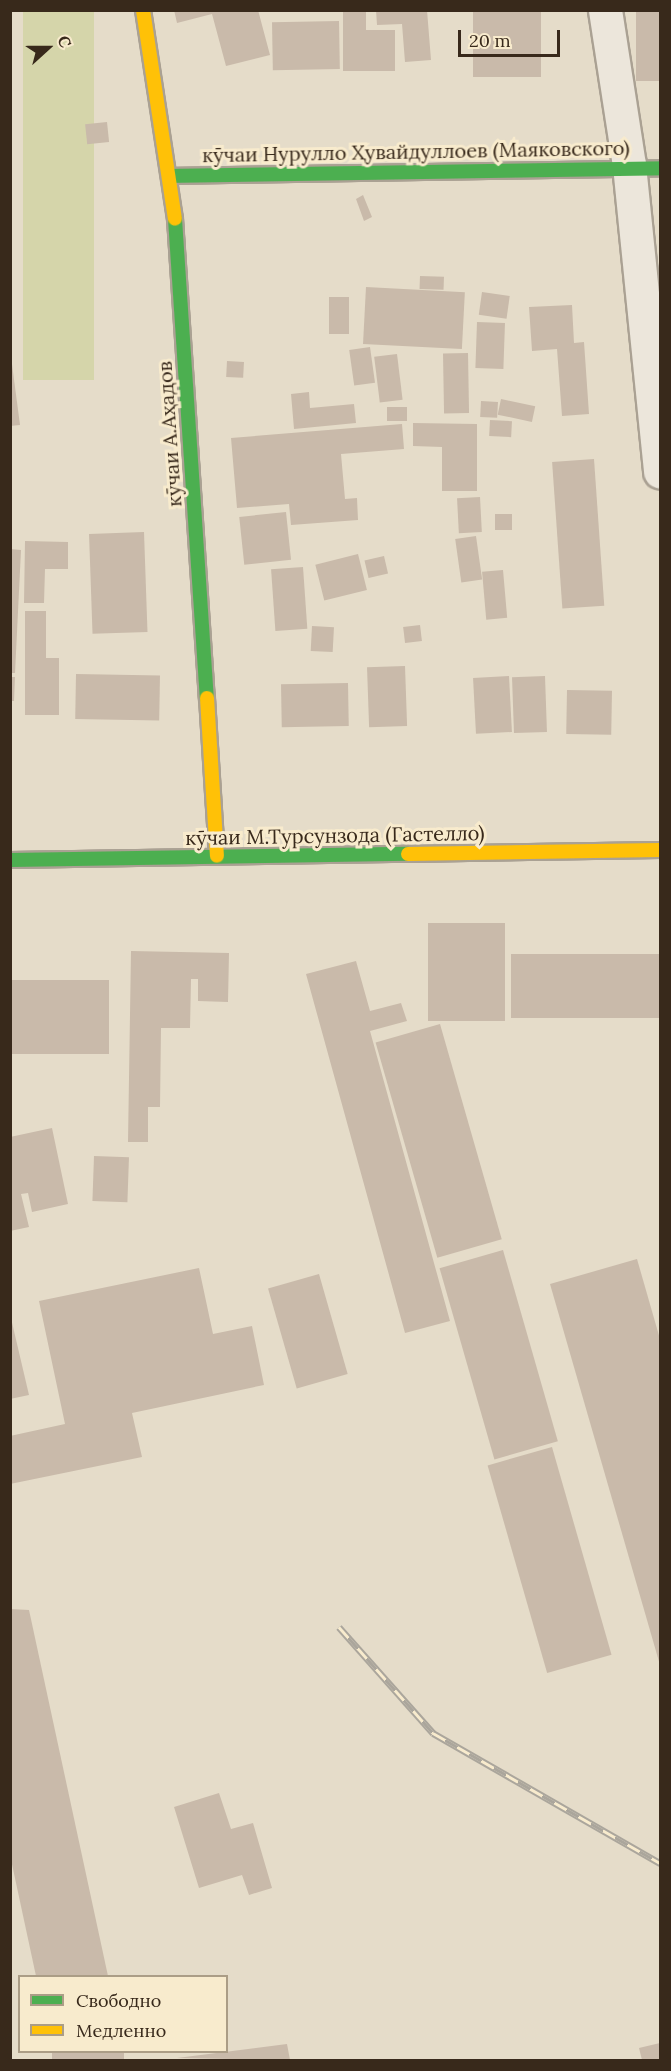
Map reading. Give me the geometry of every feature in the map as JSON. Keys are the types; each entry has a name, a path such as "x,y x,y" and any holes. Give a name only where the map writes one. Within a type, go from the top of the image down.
{"street":[{"name":"кӯчаи А.Аҳадов","path":"143,10 172,176 217,856"},
{"path":"605,10 645,166 660,471"},
{"name":"кӯчаи Нурулло Ҳувайдуллоев (Маяковского)","path":"172,176 645,166"},
{"name":"кӯчаи М.Турсунзода (Гастелло)","path":"10,860 660,850"}],"green space":[{"path":"23,11 94,11 94,380 23,380"}],"building":[{"path":"174,10 258,10 270,55 226,66 212,14 177,23"},
{"path":"343,10 366,10 366,30 395,30 395,71 343,71"},
{"path":"376,10 427,10 431,60 405,62 402,24 377,25"},
{"path":"473,10 541,10 541,77 473,77"},
{"path":"636,10 660,10 660,81 636,81"},
{"path":"339,21 340,69 273,70 272,22"},
{"path":"107,122 109,142 87,144 85,124"},
{"path":"363,195 372,217 364,221 356,199"},
{"path":"420,276 444,277 444,290 420,289"},
{"path":"366,287 465,292 462,349 363,344"},
{"path":"482,292 510,296 507,319 479,315"},
{"path":"329,297 349,297 349,334 329,334"},
{"path":"572,305 574,343 584,342 589,414 562,416 557,349 532,351 529,307"},
{"path":"477,322 505,323 503,369 475,368"},
{"path":"370,347 375,383 354,386 349,350"},
{"path":"10,349 20,425 10,426"},
{"path":"443,353 468,353 469,413 444,413"},
{"path":"397,354 403,400 380,402 374,357"},
{"path":"227,361 244,362 243,378 226,377"},
{"path":"309,392 310,408 354,404 356,423 294,429 291,394"},
{"path":"501,399 535,406 532,422 498,415"},
{"path":"481,401 498,402 497,418 480,417"},
{"path":"387,407 407,407 407,421 387,421"},
{"path":"490,420 512,421 511,437 489,436"},
{"path":"413,423 477,424 477,491 442,491 442,447 413,446"},
{"path":"402,424 404,449 341,454 345,499 357,498 358,520 291,525 289,504 237,508 231,438"},
{"path":"594,459 604,606 562,609 552,462"},
{"path":"480,497 482,532 459,533 457,498"},
{"path":"286,512 291,560 244,565 239,517"},
{"path":"495,514 512,514 512,530 495,530"},
{"path":"144,532 147,632 93,634 89,534"},
{"path":"476,536 482,580 461,582 455,539"},
{"path":"25,541 68,542 68,569 45,569 44,603 24,603"},
{"path":"10,549 21,550 15,673 10,673"},
{"path":"358,554 367,590 324,601 315,565"},
{"path":"384,556 388,574 369,578 365,560"},
{"path":"303,567 307,629 275,631 271,569"},
{"path":"503,570 507,618 486,620 482,572"},
{"path":"25,611 46,611 46,658 59,658 59,715 25,715"},
{"path":"420,625 422,641 405,643 403,627"},
{"path":"312,626 334,627 333,652 311,651"},
{"path":"405,666 407,726 369,727 367,667"},
{"path":"76,674 160,675 159,720 75,719"},
{"path":"509,676 512,732 476,734 473,678"},
{"path":"545,676 547,732 514,733 512,677"},
{"path":"10,677 15,677 14,701 10,701"},
{"path":"348,683 349,726 282,727 281,684"},
{"path":"567,690 612,691 611,735 566,734"},
{"path":"428,923 505,923 505,1021 428,1021"},
{"path":"131,951 229,953 228,1002 198,1001 198,979 191,979 190,1028 161,1028 160,1107 148,1107 148,1142 128,1142"},
{"path":"511,954 660,954 660,1018 511,1018"},
{"path":"356,961 370,1011 401,1003 407,1021 370,1031 450,1321 405,1333 306,974"},
{"path":"10,980 109,980 109,1054 10,1054"},
{"path":"440,1024 502,1239 437,1258 376,1042"},
{"path":"52,1128 68,1204 32,1212 28,1193 21,1194 29,1227 10,1231 10,1137"},
{"path":"94,1156 129,1157 127,1202 92,1201"},
{"path":"503,1250 558,1441 494,1459 440,1268"},
{"path":"637,1259 660,1339 660,1665 550,1284"},
{"path":"199,1268 213,1334 252,1326 264,1385 132,1413 142,1457 10,1484 10,1436 65,1424 39,1301"},
{"path":"319,1274 348,1374 297,1389 268,1289"},
{"path":"10,1314 29,1395 10,1399"},
{"path":"552,1447 612,1655 547,1673 488,1465"},
{"path":"10,1609 29,1610 108,1975 36,1975 10,1855"},
{"path":"219,1793 231,1829 253,1823 272,1888 249,1895 242,1875 199,1888 174,1807"},
{"path":"660,2043 660,2060 642,2060 639,2048"},
{"path":"287,2044 290,2060 177,2058"},
{"path":"52,2053 124,2053 124,2060 52,2060"}],"railway":[{"path":"339,1627 433,1733 660,1863"}],"traffic: fast":[{"path":"172,176 660,168"},
{"path":"175,219 207,698"},
{"path":"10,860 408,854"}],"traffic: slow":[{"path":"143,10 175,219"},
{"path":"207,698 217,856"},
{"path":"408,854 660,850"}]}
